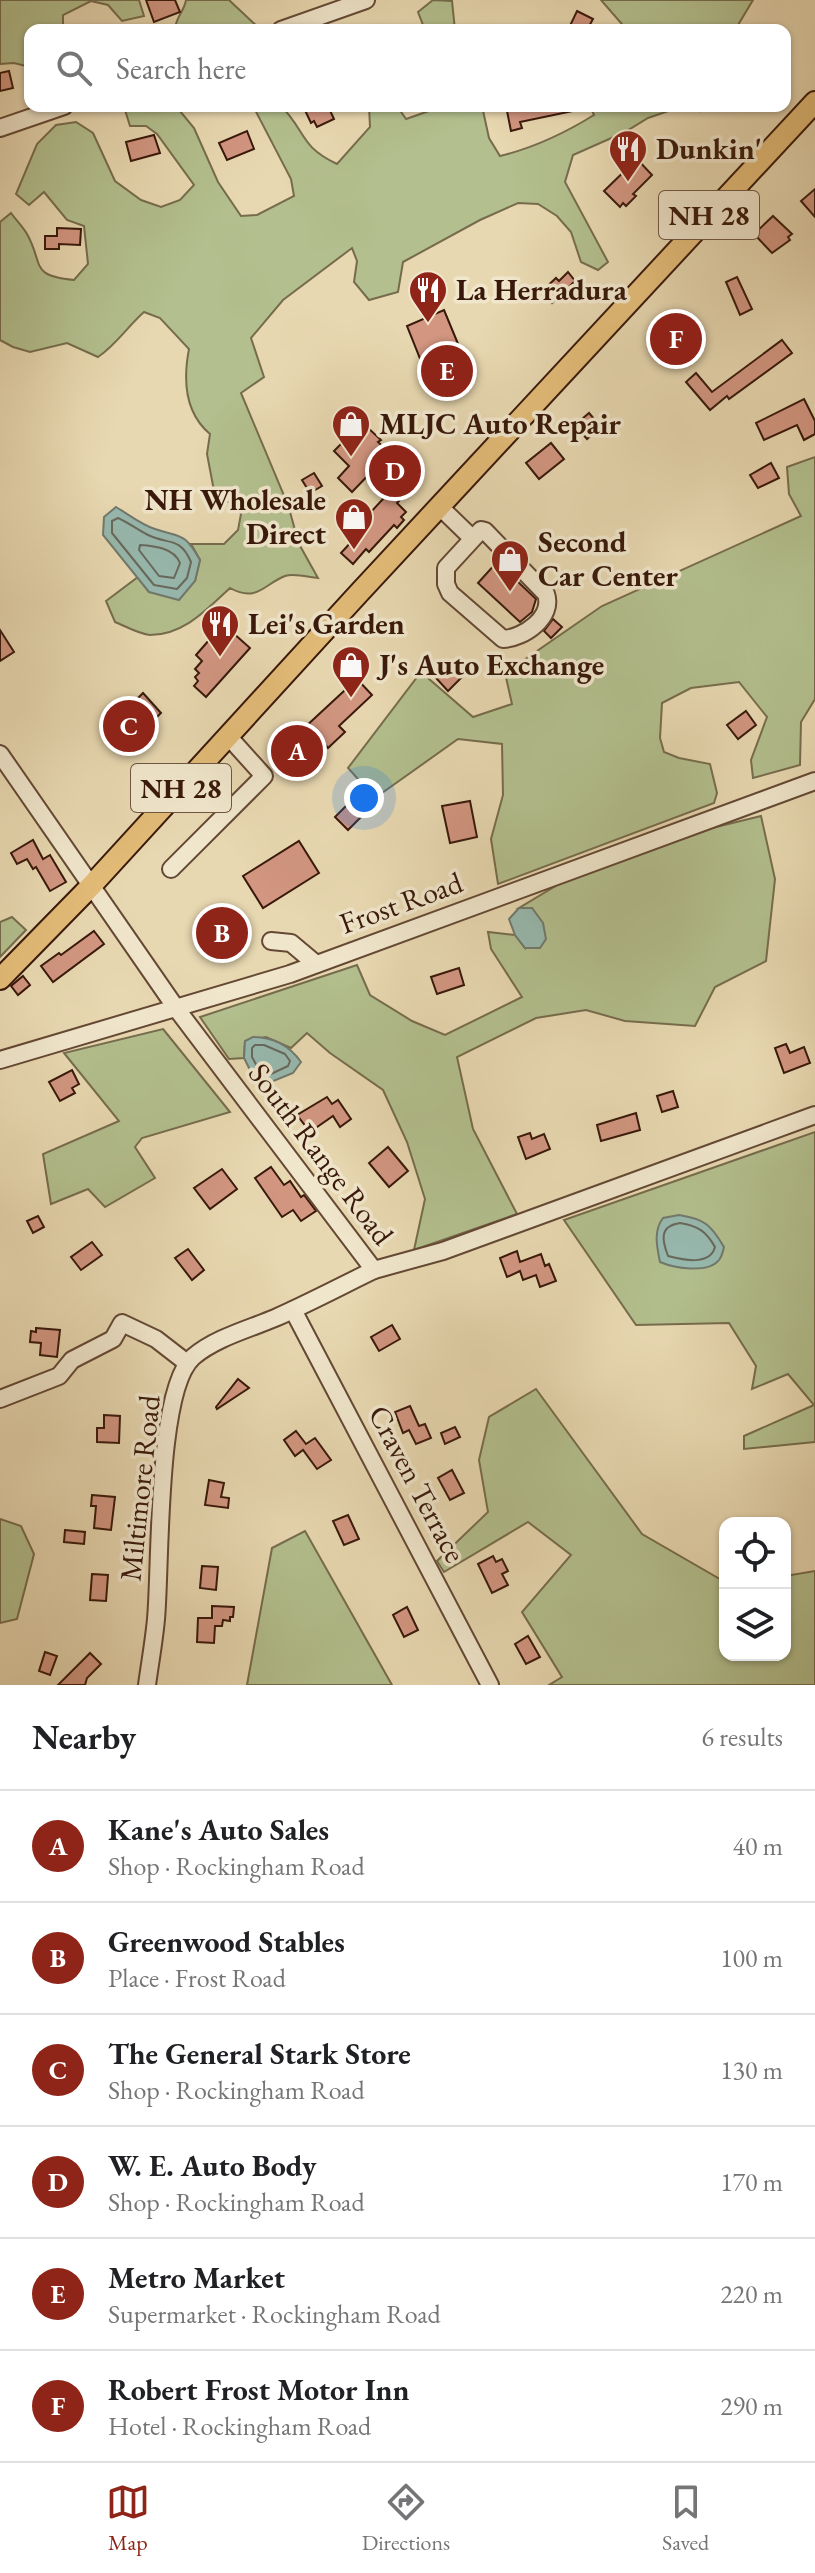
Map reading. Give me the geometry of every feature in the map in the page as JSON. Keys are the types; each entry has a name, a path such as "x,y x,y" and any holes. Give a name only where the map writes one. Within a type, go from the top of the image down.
{"main road":[{"name":"NH 28","path":"0,979 91,886 815,102"}],"street":[{"path":"298,24 366,0"},
{"path":"0,128 47,112"},
{"path":"439,506 472,538"},
{"path":"485,531 546,594 550,604 548,610 524,635 503,639 450,593 446,584 446,568 472,538 477,532 485,531"},
{"path":"171,869 264,776 228,736"},
{"name":"South Range Road","path":"0,754 176,1008 374,1270 443,1251 815,1115"},
{"name":"Frost Road","path":"0,1060 316,964 815,781"},
{"path":"271,941 291,943 316,964"},
{"name":"Miltimore Road","path":"147,1685 156,1618 169,1428 176,1390 187,1363 216,1343 374,1270"},
{"name":"Craven Terrace","path":"293,1310 490,1685"},
{"path":"0,1399 59,1376 72,1360 113,1339 122,1323 156,1339 187,1363"}],"green space":[{"path":"0,0 139,0 144,16 122,21 108,5 91,1 63,15 63,24 24,24 24,66 0,64"},
{"path":"186,0 229,0 255,24 176,24"},
{"path":"433,0 452,1 454,24 423,24 418,12"},
{"path":"601,0 753,0 739,24 622,24"},
{"path":"126,112 181,112 194,128 218,182 241,216 257,215 294,196 291,179 256,112 286,112 309,144 337,164 370,127 369,112 401,112 406,119 426,112 483,112 489,138 500,156 572,128 594,115 593,112 665,112 573,155 565,182 608,262 598,270 581,262 571,232 557,216 538,204 518,203 403,262 398,292 369,300 354,282 357,261 352,248 283,300 251,338 264,377 241,393 288,505 299,544 318,578 285,576 260,591 247,594 230,588 184,626 150,635 115,622 106,601 138,577 149,592 195,581 200,560 191,544 224,544 238,530 241,514 233,504 215,496 207,454 210,434 195,416 186,384 189,349 160,318 144,312 98,357 67,343 30,352 0,340 0,222 11,213 27,234 40,267 50,275 74,280 88,264 84,226 67,220 44,192 29,205 16,194 37,144 56,125 76,122 93,133 115,181 141,200 161,207 180,200 194,185 157,134 146,126 130,126"},
{"path":"815,457 815,699 801,722 800,765 753,778 751,760 767,717 739,682 691,688 662,703 660,738 664,752 710,764 717,793 714,803 498,884 491,839 503,795 502,744 458,739 375,798 348,768 421,672 473,717 512,704 505,673 602,606 801,516 789,494 787,467"},
{"path":"761,816 775,879 766,961 715,987 695,1026 625,1021 586,1010 536,1018 457,1057 473,1129 517,1214 414,1250 425,1199 407,1142 383,1090 307,1033 291,1048 266,1037 245,1041 244,1058 229,1059 200,1017 357,965 370,995 412,1021 445,1035 522,997 491,949 488,932 515,935 525,948 532,908 519,908 569,878 712,828"},
{"path":"12,917 26,930 0,957 0,922"},
{"path":"163,1029 230,1112 142,1138 135,1147 155,1178 105,1207 88,1189 51,1204 43,1154 119,1121 64,1053"},
{"path":"815,1132 815,1442 744,1449 744,1436 814,1405 788,1374 752,1389 756,1366 729,1323 636,1325 564,1220"},
{"path":"536,1389 642,1534 719,1579 719,1661 791,1661 791,1575 815,1571 815,1685 549,1685 562,1677 522,1612 571,1555 528,1522 444,1572 437,1561 488,1512 479,1460 489,1417"},
{"path":"0,1519 21,1526 34,1554 17,1619 0,1623"},
{"path":"305,1531 392,1685 247,1685 272,1548"}],"water":[{"path":"116,507 150,527 182,537 195,551 200,560 195,581 179,600 149,592 103,535 104,517"},
{"path":"519,908 532,908 543,923 546,939 540,948 525,948 515,935 509,919"},
{"path":"253,1037 280,1043 301,1062 293,1073 271,1082 253,1076 244,1058 245,1041"},
{"path":"679,1215 701,1221 715,1233 724,1247 714,1264 691,1268 660,1262 657,1239 660,1223 663,1218"}],"building":[{"path":"146,0 175,0 180,12 154,22"},
{"path":"577,11 593,19 590,24 571,24"},
{"path":"9,71 13,88 0,91 0,73"},
{"path":"306,112 331,112 334,119 317,127 314,121 311,123"},
{"path":"507,112 568,112 520,122 522,128 511,131"},
{"path":"247,131 254,149 227,160 219,143"},
{"path":"154,135 160,153 131,161 126,142"},
{"name":"Dunkin'","path":"637,159 652,175 626,206 623,203 620,207 604,191"},
{"path":"815,189 815,217 801,201"},
{"path":"773,216 792,234 788,237 790,240 772,253 754,234"},
{"path":"57,228 81,229 80,245 59,244 59,249 45,249 45,236 57,236"},
{"path":"568,272 575,281 552,303 541,292"},
{"path":"737,277 752,309 740,315 726,282"},
{"path":"444,310 473,380 435,396 407,326"},
{"path":"676,327 700,351 690,362 680,352 667,365 653,350"},
{"path":"782,340 792,353 710,410 686,382 696,373 712,392"},
{"path":"804,399 815,421 815,434 804,440 797,425 764,440 756,423"},
{"path":"589,413 601,427 587,439 575,425"},
{"path":"366,426 418,481 397,503 406,512 401,517 404,520 397,528 394,525 369,552 366,549 353,564 341,553 366,526 358,519 366,511 369,514 397,484 378,465 352,492 338,478 349,466 334,451 344,441 348,445"},
{"path":"551,443 564,459 539,479 526,463"},
{"path":"771,463 779,478 758,488 750,475"},
{"path":"314,473 322,486 310,493 302,480"},
{"name":"Second Car Center","path":"497,562 536,599 532,612 520,622 478,583"},
{"path":"553,619 562,627 551,638 544,631"},
{"name":"Lei's Garden","path":"223,624 250,648 206,697 194,686 199,673 195,669 202,661 196,655"},
{"path":"0,630 14,652 0,661"},
{"path":"452,662 464,675 448,691 436,678"},
{"path":"357,679 372,695 339,726 345,732 328,748 323,742 293,770 277,753"},
{"path":"143,693 161,713 121,752 103,733 126,712 122,708 131,699 134,702"},
{"path":"746,711 756,725 738,739 727,725"},
{"path":"355,797 368,810 348,830 335,817"},
{"path":"470,801 477,837 450,843 442,806"},
{"path":"33,840 43,859 50,855 66,882 50,891 36,867 33,869 27,859 17,864 11,853"},
{"path":"299,841 319,873 263,908 243,876"},
{"path":"232,912 244,926 212,954 200,939"},
{"path":"94,931 104,944 53,982 41,966"},
{"path":"459,968 464,985 437,994 431,977"},
{"path":"23,976 30,985 18,995 11,986"},
{"path":"786,1044 790,1053 804,1047 810,1063 784,1073 775,1048"},
{"path":"72,1070 79,1084 72,1088 75,1093 60,1101 49,1082"},
{"path":"673,1091 678,1107 662,1112 657,1096"},
{"path":"327,1097 332,1104 338,1100 351,1119 340,1127 333,1116 310,1132 297,1115"},
{"path":"636,1113 640,1130 601,1141 597,1125"},
{"path":"530,1133 532,1139 544,1134 550,1149 526,1159 518,1137"},
{"path":"388,1147 408,1171 389,1187 369,1163"},
{"path":"271,1167 284,1185 290,1181 316,1211 301,1221 293,1210 282,1217 255,1178"},
{"path":"222,1169 237,1189 210,1209 194,1188"},
{"path":"38,1216 44,1227 33,1233 27,1221"},
{"path":"92,1242 102,1255 81,1270 71,1257"},
{"path":"188,1249 204,1270 192,1280 175,1258"},
{"path":"517,1251 520,1262 541,1254 556,1281 540,1287 536,1275 523,1280 520,1271 507,1277 500,1258"},
{"path":"392,1325 400,1339 379,1351 371,1337"},
{"path":"36,1328 60,1330 57,1357 40,1355 41,1343 30,1342 31,1331 36,1332"},
{"path":"238,1379 249,1388 217,1409 216,1407"},
{"path":"410,1406 419,1426 425,1424 431,1438 416,1444 409,1430 403,1433 395,1412"},
{"path":"104,1415 120,1416 119,1443 97,1442 97,1428 104,1428"},
{"path":"455,1427 460,1437 445,1444 441,1433"},
{"path":"296,1431 306,1444 315,1438 331,1460 317,1469 303,1450 295,1456 284,1440"},
{"path":"452,1470 464,1493 450,1500 438,1478"},
{"path":"209,1480 224,1483 221,1497 229,1498 228,1508 205,1505"},
{"path":"92,1495 115,1497 111,1530 94,1528 96,1506 91,1506"},
{"path":"348,1515 359,1539 344,1545 333,1521"},
{"path":"65,1530 85,1532 84,1544 64,1542"},
{"path":"493,1556 496,1562 502,1559 508,1571 502,1574 508,1585 492,1593 478,1564"},
{"path":"202,1566 218,1567 216,1590 200,1588"},
{"path":"92,1574 108,1575 106,1601 90,1600"},
{"path":"212,1606 234,1607 233,1617 230,1621 223,1620 222,1626 215,1626 214,1643 197,1642 198,1618 212,1618"},
{"path":"407,1607 418,1630 404,1637 393,1615"},
{"path":"528,1636 540,1657 526,1664 515,1644"},
{"path":"45,1652 57,1656 50,1675 39,1671"},
{"path":"90,1653 101,1664 87,1678 85,1685 58,1685"}],"place":[{"name":"Dunkin'","path":"628,183"},
{"name":"La Herradura","path":"428,324"},
{"name":"Robert Frost Motor Inn","path":"676,339"},
{"name":"Metro Market","path":"447,371"},
{"name":"MLJC Auto Repair","path":"351,458"},
{"name":"W. E. Auto Body","path":"395,471"},
{"name":"NH Wholesale Direct","path":"354,551"},
{"name":"Second Car Center","path":"510,593"},
{"name":"Lei's Garden","path":"220,658"},
{"name":"J's Auto Exchange","path":"351,699"},
{"name":"The General Stark Store","path":"129,726"},
{"name":"Kane's Auto Sales","path":"297,751"},
{"name":"Greenwood Stables","path":"222,933"}]}
